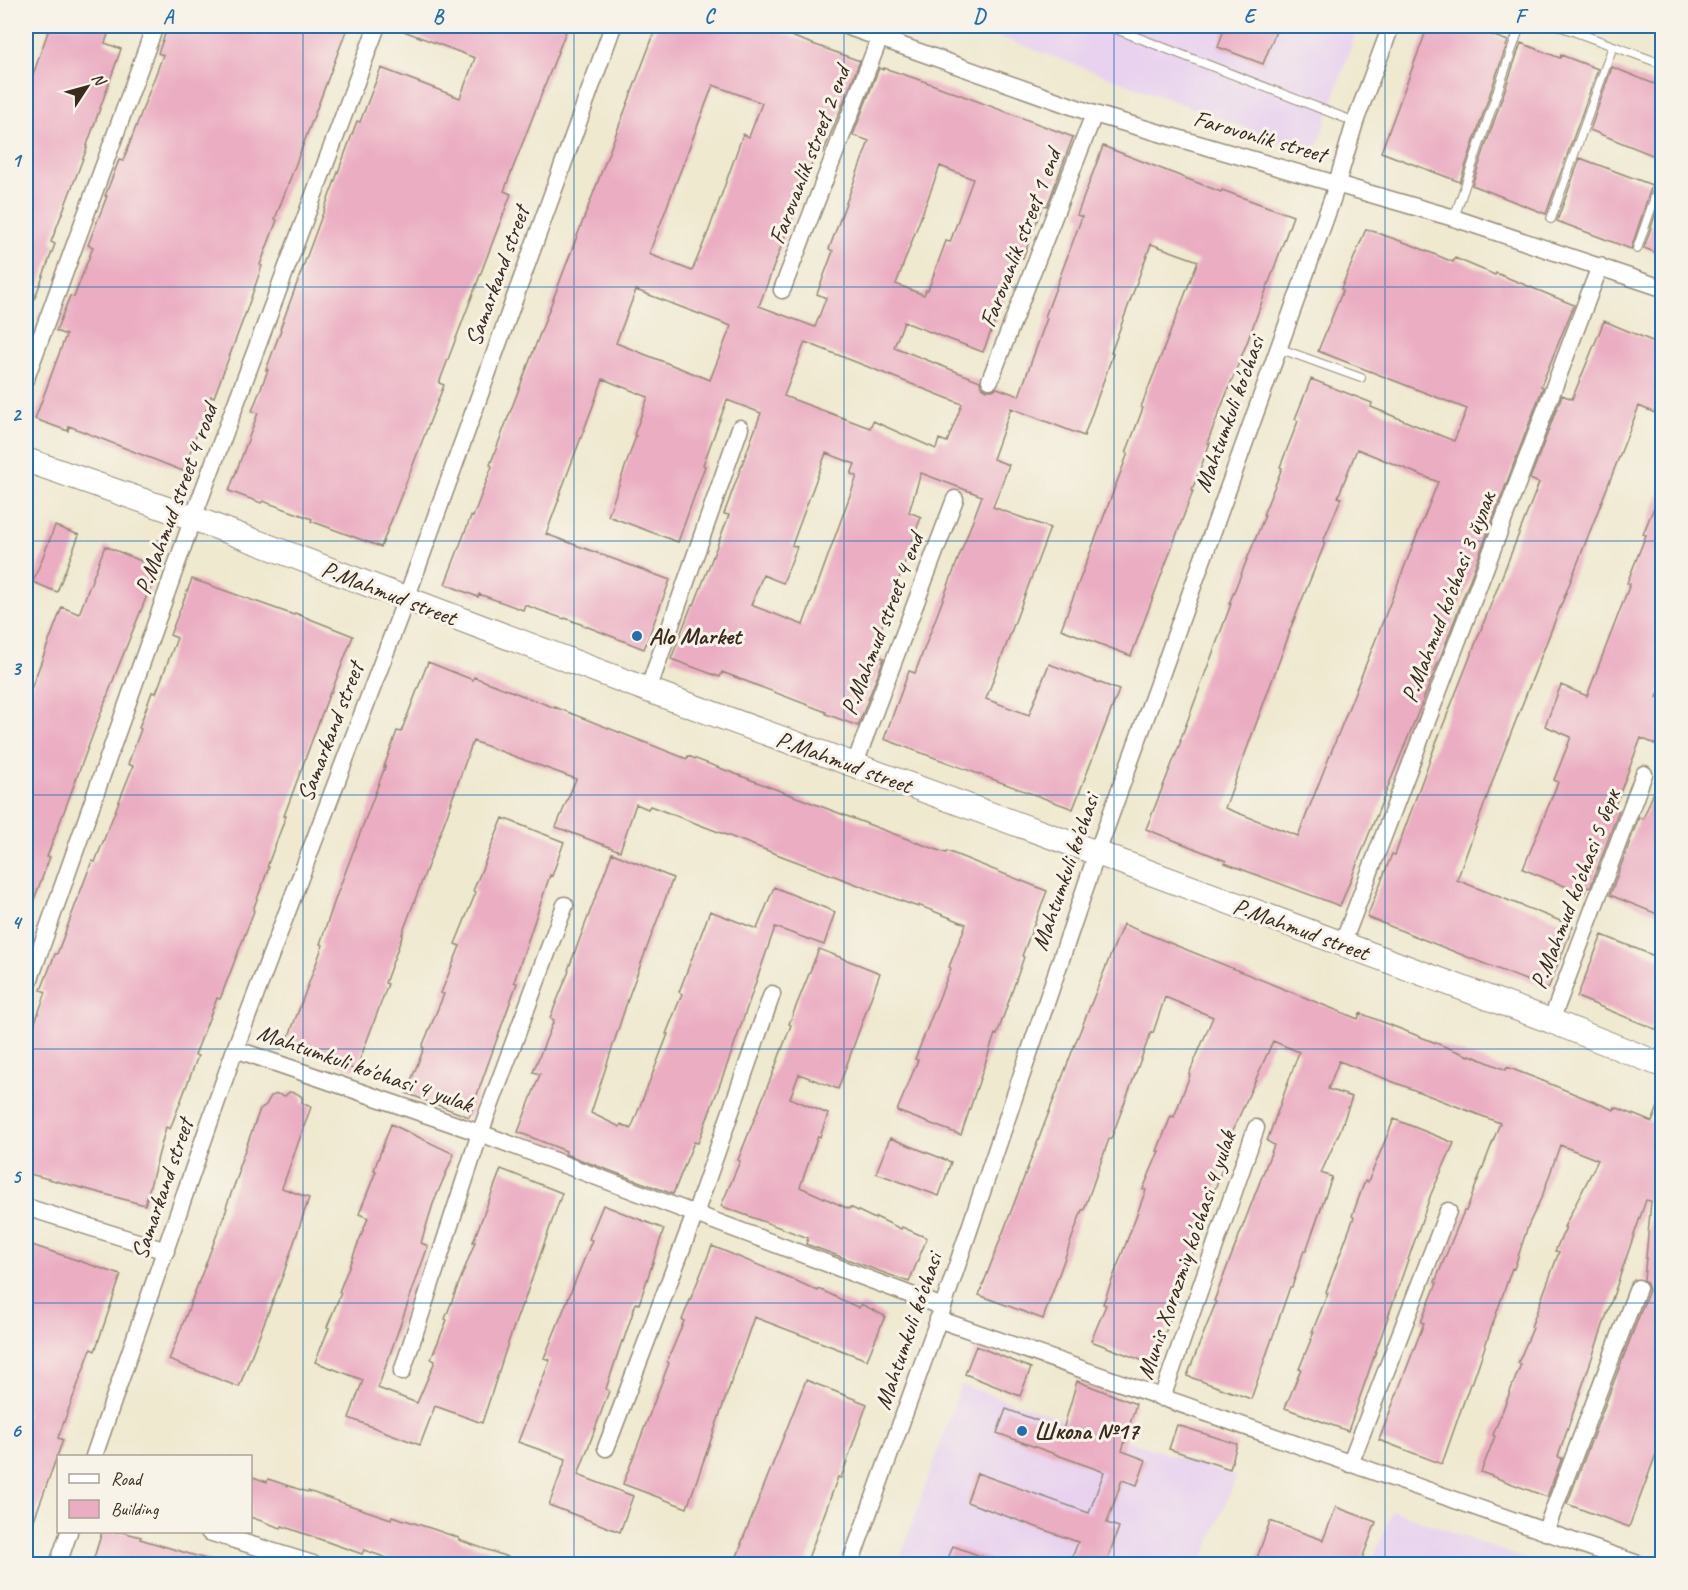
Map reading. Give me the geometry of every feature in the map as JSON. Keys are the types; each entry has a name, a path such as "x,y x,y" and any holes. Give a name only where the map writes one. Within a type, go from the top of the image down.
{"street":[{"path":"26,378 154,26"},
{"name":"P.Mahmud street 4 road","path":"26,990 194,518 377,26"},
{"name":"Samarkand street","path":"94,1455 235,1049 406,599 613,26"},
{"name":"Farovonlik street","path":"846,26 1094,114 1335,190 1454,218 1662,288"},
{"name":"Mahtumkuli ko'chasi","path":"850,1564 940,1313 1096,853 1335,190 1355,122 1391,26"},
{"name":"Farovanlik street 2 end","path":"782,290 880,37"},
{"name":"Farovanlik street 1 end","path":"990,380 1094,114"},
{"name":"P.Mahmud ko'chasi 3 йулак","path":"1342,945 1600,266"},
{"path":"648,690 740,428"},
{"name":"P.Mahmud street","path":"26,460 194,518 648,690 1096,853 1662,1065"},
{"name":"P.Mahmud street 4 end","path":"849,764 856,758 955,499"},
{"name":"P.Mahmud ko'chasi 5 берк","path":"1551,1022 1644,774"},
{"name":"Mahtumkuli ko'chasi 4 yulak","path":"402,1372 480,1133 565,905"},
{"path":"606,1448 695,1214 772,994"},
{"name":"Mahtumkuli ko'chasi 4 yulak","path":"235,1049 480,1133 695,1214 940,1313"},
{"name":"Munis Xorazmiy ko'chasi 4 yulak","path":"1162,1398 1256,1128"},
{"path":"26,1207 166,1251"},
{"path":"1350,1464 1448,1211"},
{"path":"1545,1532 1638,1288"},
{"name":"Munis Xorazmiy ko'chasi 4 yulak","path":"940,1313 1162,1398 1638,1564"},
{"path":"58,1564 69,1533"},
{"path":"213,1533 313,1564"}],"lane":[{"path":"1108,26 1355,122"},
{"path":"1454,218 1520,26"},
{"path":"1559,26 1662,64"},
{"path":"1551,219 1613,46"},
{"path":"1637,249 1662,177"},
{"path":"1278,348 1361,378"}],"shaded area":[{"path":"970,26 1358,26 1315,153"},
{"name":"Школа №17","path":"961,1385 1236,1477 1203,1560 1215,1564 898,1564"},
{"path":"1392,1510 1538,1564 1371,1564"}],"building":[{"path":"50,26 111,26 105,43 121,49 51,242 55,244 27,319 26,95"},
{"path":"168,26 348,26 275,219 277,220 246,312 183,471 69,426 68,431 35,419 66,335 56,331 70,296 74,297 93,247 88,245 119,160 123,161 163,55 158,53"},
{"path":"393,26 568,26 504,191 511,194 439,383 444,385 381,547 311,521 312,519 229,491 258,413 252,411 268,370 266,370 280,329 357,121 360,122 381,68 460,98 475,58"},
{"path":"657,26 763,26 860,61 823,153 817,150 759,306 815,327 826,298 817,294 833,251 829,249 869,141 853,135 879,68 926,82 1073,137 1047,206 1043,205 1023,258 1020,257 983,352 904,322 894,347 980,381 981,386 987,390 997,388 1019,396 1082,217 1077,215 1103,146 1221,192 1222,190 1293,216 1248,340 1207,443 1210,443 1131,656 1061,629 1128,453 1126,453 1143,408 1141,407 1198,261 1151,244 1111,353 1113,354 1084,436 1011,408 993,459 1009,465 993,507 1050,528 986,699 1029,715 1049,664 1119,690 1073,809 884,739 909,671 915,673 982,496 921,473 909,512 921,517 872,654 884,658 858,726 722,672 720,677 671,659 729,515 724,514 761,413 727,400 678,542 608,516 648,397 603,379 546,534 670,580 644,649 565,618 525,605 523,610 479,594 478,597 445,584 471,516 473,517 492,466 490,465","holes":["713,85 762,103 749,137 743,134 692,271 649,254","940,166 973,179 950,242 946,241 928,290 924,295 896,284","636,290 731,326 710,380 616,343","805,342 962,404 947,442 939,439 936,449 873,421 870,428 784,396","826,453 855,464 851,474 857,476 803,625 751,605 763,575 783,583 797,547 792,545"]},
{"path":"1225,26 1278,26 1263,64 1218,47"},
{"path":"1428,26 1467,26 1508,41 1460,182 1381,152"},
{"path":"1521,43 1598,69 1546,214 1472,185"},
{"path":"1612,67 1662,87 1662,159 1590,130"},
{"path":"1580,158 1652,185 1631,249 1557,221"},
{"path":"1662,195 1662,255 1644,248"},
{"path":"1366,229 1453,262 1455,258 1574,305 1541,386 1543,387 1442,653 1340,906 1225,863 1226,861 1146,829 1181,741 1231,604 1229,604 1265,515 1263,515 1298,421 1295,419 1311,379 1372,403 1371,407 1454,441 1467,409 1318,351 1343,290 1341,289","holes":["1357,449 1438,482 1298,836 1225,808 1289,632 1325,543 1323,542 1341,498 1338,497"]},
{"path":"1604,321 1662,345 1662,416 1639,406 1497,769 1457,880 1573,926 1548,989 1367,917 1392,854 1395,855 1436,743 1539,483 1530,479 1562,395 1572,399"},
{"path":"1662,488 1662,684 1657,697 1662,699 1662,747 1641,738 1614,808 1619,810 1590,888 1587,887 1584,894 1523,869 1558,782 1554,780 1571,737 1545,726 1561,685 1587,696 1630,584 1627,583 1646,535 1643,534"},
{"path":"55,526 79,535 57,592 33,582"},
{"path":"105,546 158,568 117,670 26,918 26,702 62,607 79,614"},
{"path":"192,579 294,615 295,613 353,636 284,816 286,816 254,911 220,999 217,998 195,1055 198,1056 170,1129 166,1127 145,1205 26,1173 26,1047 46,992 41,990 92,861 95,862 133,766 128,764 141,729 139,728 152,692 156,693 177,638 170,635"},
{"path":"428,662 473,680 474,677 555,707 687,759 688,756 910,840 946,853 947,851 1047,891 1022,956 1024,957 961,1135 897,1111 918,1060 915,1059 966,924 650,806 648,809 636,804 620,851 556,827 576,779 473,741 402,934 385,983 388,984 356,1070 286,1044 323,945 320,944 336,897 397,731 401,732"},
{"path":"1662,772 1662,916 1610,895 1639,817 1643,819"},
{"path":"503,818 564,842 552,876 550,875 514,982 517,983 469,1117 406,1093 460,946 455,944 476,892 473,891"},
{"path":"612,853 673,878 630,993 591,1113 620,1127 621,1124 631,1129 668,1034 666,1034 682,994 679,992 710,911 757,929 774,887 835,912 824,945 775,927 698,1143 694,1142 673,1194 565,1154 566,1151 518,1132 540,1074 533,1072 554,1020 550,1018"},
{"path":"1123,924 1358,1019 1360,1013 1506,1070 1507,1067 1614,1110 1615,1107 1652,1122 1662,1097 1662,1438 1629,1527 1567,1504 1649,1290 1644,1280 1651,1201 1646,1200 1558,1457 1562,1458 1547,1497 1481,1472 1559,1252 1555,1251 1566,1227 1564,1227 1598,1160 1560,1145 1543,1194 1528,1226 1514,1269 1512,1268 1442,1464 1379,1440 1424,1323 1421,1322 1437,1283 1435,1282 1464,1211 1466,1211 1500,1123 1339,1061 1328,1089 1352,1097 1321,1173 1332,1177 1251,1399 1187,1376 1274,1145 1267,1141 1299,1052 1273,1041 1229,1139 1232,1140 1154,1365 1091,1341 1146,1190 1143,1189 1159,1151 1157,1151 1171,1116 1174,1117 1213,1017 1165,997 1153,1033 1151,1032 1084,1210 1082,1210 1043,1319 979,1295"},
{"path":"1602,935 1662,959 1662,1032 1577,997"},
{"path":"819,949 880,973 838,1089 799,1074 790,1098 828,1114 800,1187 849,1209 850,1207 927,1238 909,1282 806,1244 808,1238 721,1206"},
{"path":"289,1092 302,1097 302,1103 311,1107 282,1188 309,1198 283,1275 239,1387 169,1360 227,1208 240,1170 238,1169 260,1109 266,1105 271,1096 277,1094 285,1096"},
{"path":"1394,1119 1454,1143 1431,1194 1348,1431 1285,1408 1328,1293 1326,1292 1365,1181 1368,1182"},
{"path":"391,1124 454,1154 433,1204 421,1243 428,1246 378,1388 417,1403 435,1361 431,1359 501,1169 562,1193 482,1423 435,1406 420,1445 349,1418 363,1380 315,1362 368,1218 359,1214"},
{"path":"890,1138 951,1162 939,1196 876,1173"},
{"path":"603,1205 664,1229 639,1304 636,1303 622,1341 606,1389 609,1391 578,1475 633,1496 620,1532 549,1505 566,1459 518,1442 550,1360 544,1358 592,1240 589,1239"},
{"path":"26,1243 121,1275 95,1351 91,1349 58,1438 63,1440 26,1539"},
{"path":"712,1246 818,1291 819,1289 859,1308 861,1304 885,1316 867,1360 754,1317 687,1508 623,1484 669,1363 667,1362 684,1321 682,1320"},
{"path":"976,1346 1031,1368 1020,1396 965,1374"},
{"path":"806,1380 867,1404 841,1478 838,1477 806,1564 734,1564 741,1544"},
{"path":"1077,1381 1136,1404 1122,1451 1146,1460 1137,1485 1122,1480 1107,1523 1119,1527 1106,1564 1070,1564 1078,1542 967,1502 977,1473 1089,1513 1104,1472 997,1433 1006,1409 1063,1430"},
{"path":"1177,1425 1237,1444 1230,1469 1169,1449"},
{"path":"252,1477 267,1482 268,1479 391,1519 392,1516 433,1529 522,1562 522,1564 404,1564 364,1550 362,1554 282,1526 281,1528 252,1518"},
{"path":"1336,1507 1376,1522 1360,1564 1326,1564 1315,1561 1313,1564 1255,1564 1270,1521 1323,1540"},
{"path":"102,1533 126,1533 213,1561 213,1564 92,1564"},
{"path":"953,1546 1000,1563 1000,1564 946,1564"}],"place":[{"name":"Alo Market","path":"637,636"},
{"name":"Школа №17","path":"1022,1431"}]}
